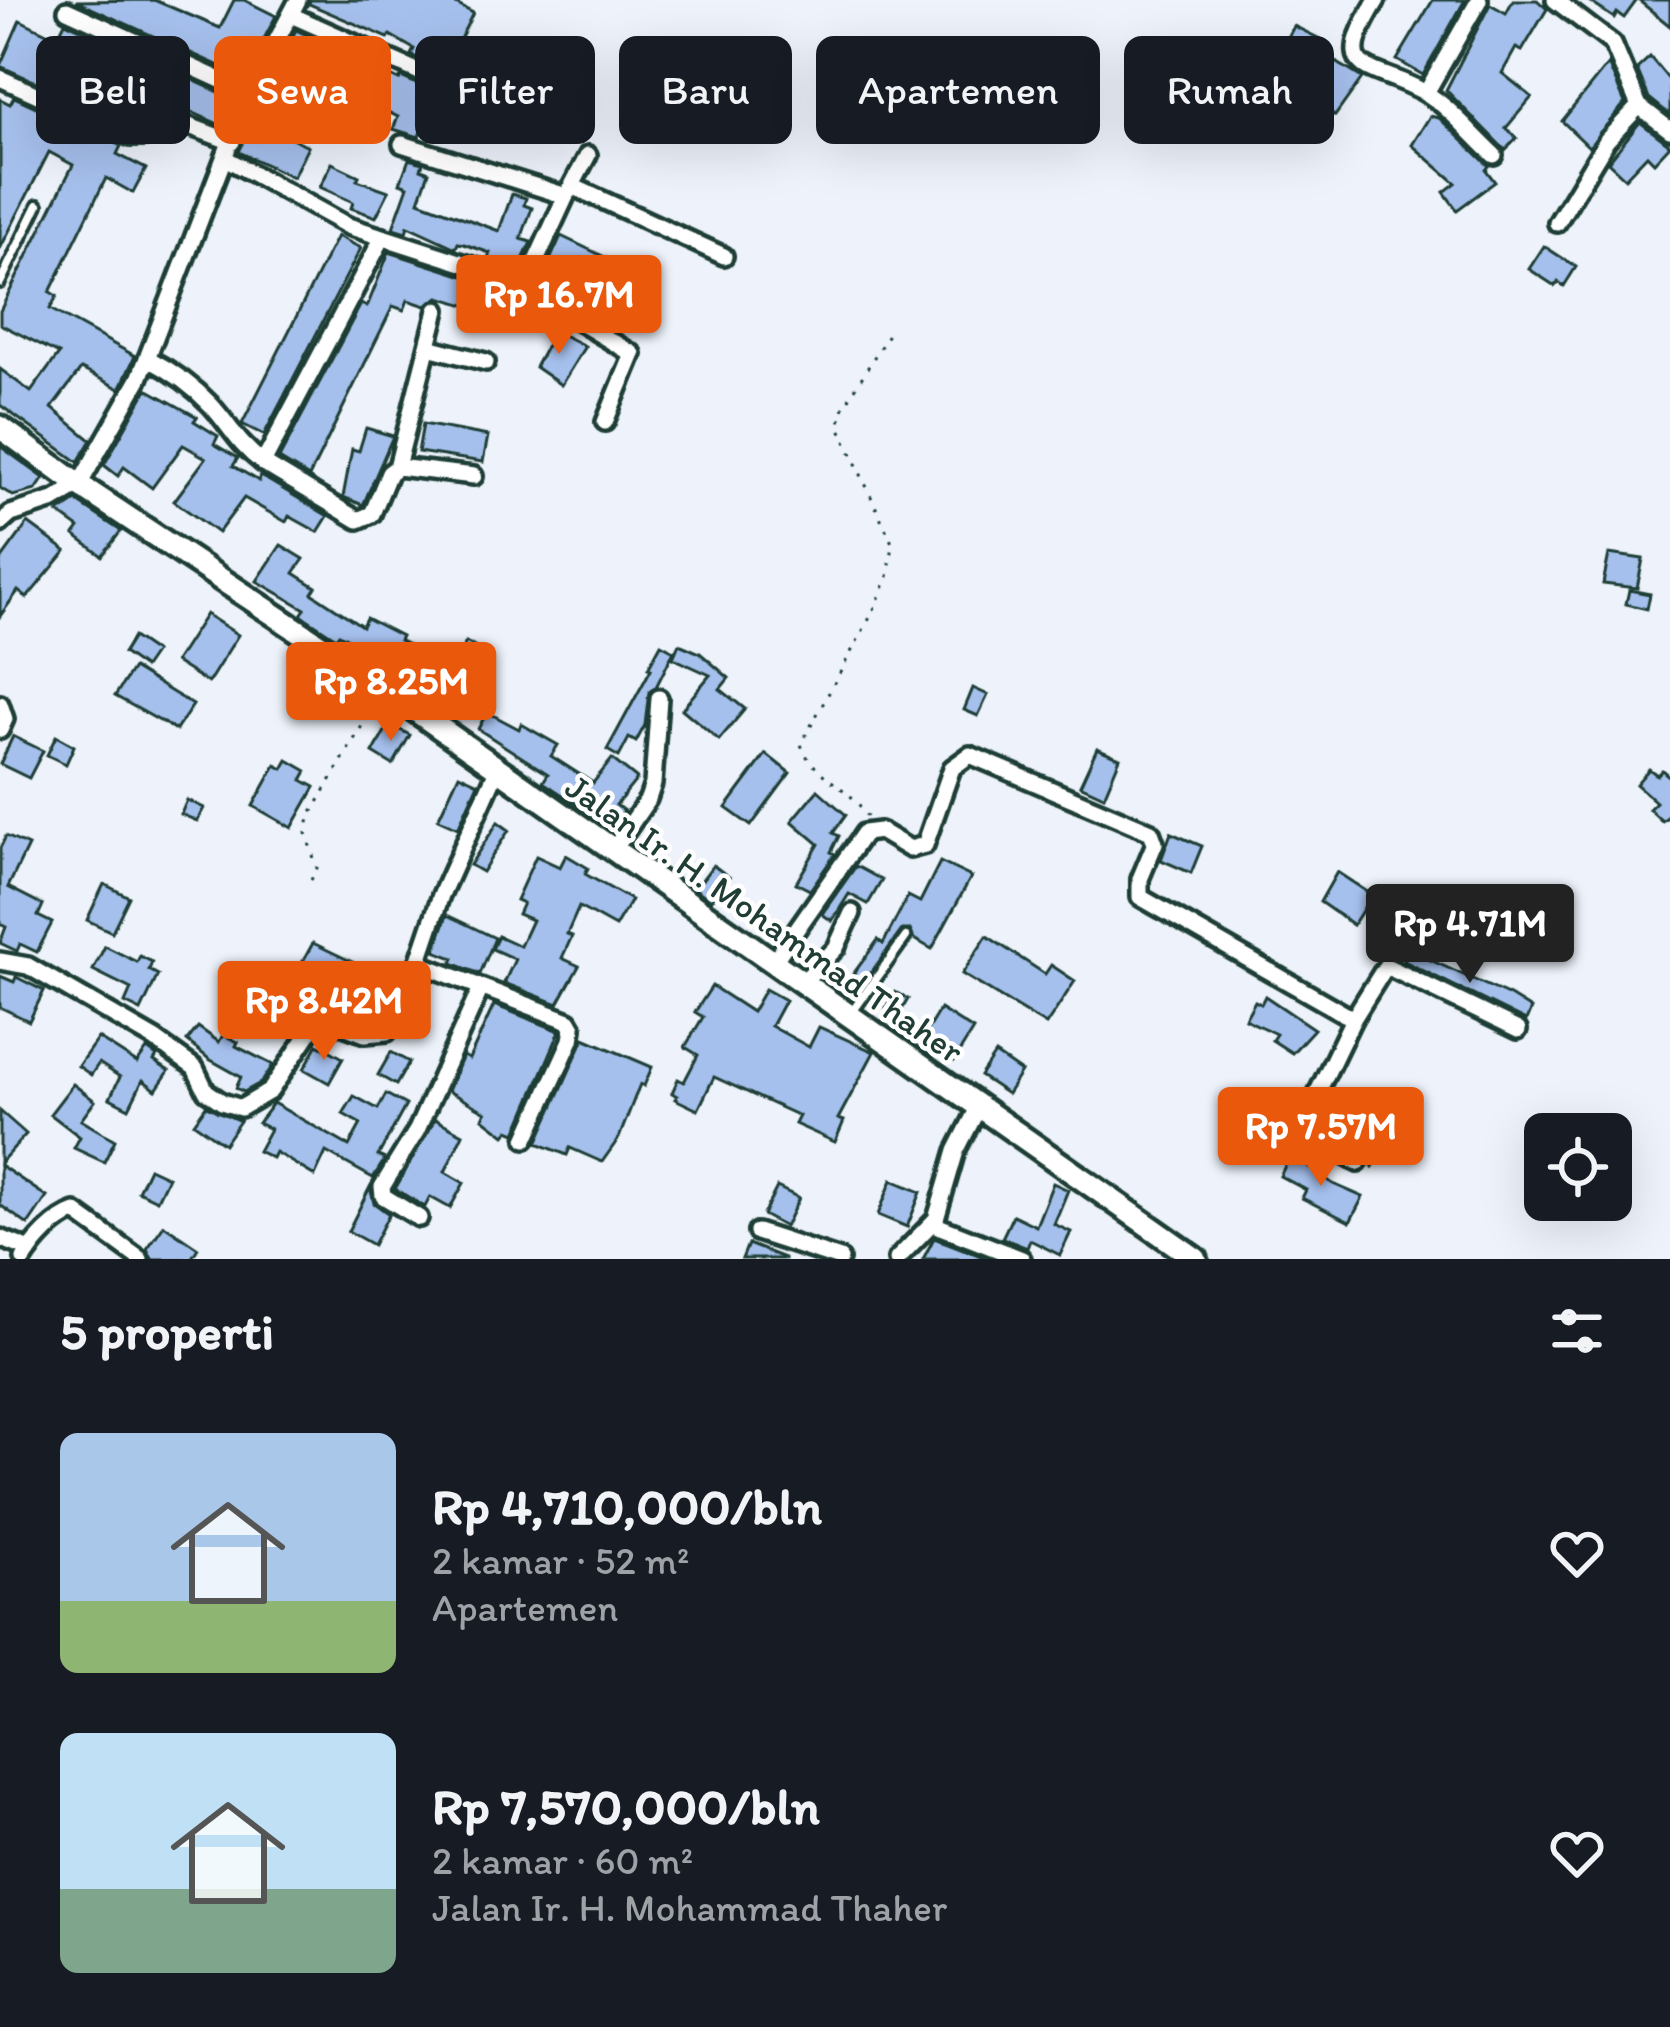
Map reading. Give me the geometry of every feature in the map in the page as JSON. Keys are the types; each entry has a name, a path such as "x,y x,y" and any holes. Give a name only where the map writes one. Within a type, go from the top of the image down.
{"main road":[{"name":"Jalan Ir. H. Mohammad Thaher","path":"0,428 383,688 1196,1259"}],"street":[{"path":"1377,0 1355,43 1365,70 1426,93 1494,154"},
{"path":"1426,93 1479,0"},
{"path":"1555,0 1613,44 1640,106 1670,130"},
{"path":"279,36 294,8 415,69"},
{"path":"67,10 214,77"},
{"path":"0,78 131,137 145,137 181,123 349,226 503,277 633,354 605,422"},
{"path":"1557,223 1607,140 1640,106"},
{"path":"0,524 11,514 54,500 79,484 149,359 230,144"},
{"path":"402,144 569,190 724,256"},
{"path":"524,289 588,155"},
{"path":"263,463 383,237"},
{"path":"149,359 202,396 240,445 263,463 358,520 372,514 389,473 397,467 437,310"},
{"path":"428,347 486,362"},
{"path":"397,467 474,476"},
{"path":"614,849 653,784 659,698"},
{"path":"0,704 5,719 0,730"},
{"path":"773,963 856,840 871,830 910,849 925,845 952,769 970,755 1151,832 1155,843 1141,879 1140,897 1353,1019"},
{"path":"0,961 28,966 156,1040 194,1068 206,1090 241,1108 270,1091 320,1017 365,1034 388,1032 441,895 497,770"},
{"path":"802,983 836,948 852,913"},
{"path":"418,963 569,1021 573,1028 526,1139"},
{"path":"1358,1163 1304,1133 1313,1102 1382,969 1391,966 1518,1030"},
{"path":"419,1218 383,1196 382,1187 417,1130 481,988"},
{"path":"897,1259 933,1224 956,1151 978,1108"},
{"path":"0,1238 27,1255 66,1215 75,1212 140,1259"},
{"path":"933,1224 1022,1259"},
{"path":"757,1232 840,1259"}],"lane":[{"path":"0,283 38,205"},
{"path":"849,1016 906,937"}],"path":[{"path":"871,830 865,810 812,768 800,744 888,577 893,544 839,425 844,406 891,329"},
{"path":"311,880 316,868 306,832 309,818 383,688"}],"building":[{"path":"154,0 220,28 234,0 276,16 266,36 214,36 214,63 190,53 190,36 153,36 76,1"},
{"path":"310,0 448,0 473,13 462,36 415,36 415,57 411,55 414,49 390,35 309,4"},
{"path":"1433,0 1465,0 1423,75 1397,60"},
{"path":"1513,0 1537,0 1547,9 1522,51 1516,48 1502,73 1532,97 1506,128 1517,138 1505,150 1446,90 1490,4 1506,13"},
{"path":"1587,0 1637,0 1624,18 1617,13 1614,18"},
{"path":"1638,0 1670,0 1670,26"},
{"path":"20,20 53,36 36,36 36,82 0,66"},
{"path":"65,22 96,36 58,36"},
{"path":"1294,26 1314,36 1289,36"},
{"path":"1650,57 1670,81 1670,115 1649,98 1637,69"},
{"path":"1336,62 1362,78 1335,116 1334,115"},
{"path":"1608,64 1625,103 1589,147 1562,121"},
{"path":"391,76 415,83 415,136 393,129 398,117 391,114"},
{"path":"190,79 214,90 214,122 190,111"},
{"path":"14,97 36,107 36,144 117,144 121,146 117,154 146,169 133,193 106,178 50,292 57,296 50,309 135,356 120,389 81,369 52,408 91,440 78,462 0,405 0,369 31,392 59,354 0,324 0,311 73,165 49,152 0,249 0,99 10,104"},
{"path":"1430,116 1439,118 1489,166 1486,170 1495,182 1457,210 1444,192 1456,183 1412,145"},
{"path":"1640,122 1670,145 1654,162 1647,155 1625,178 1608,162"},
{"path":"242,144 308,146 293,177 239,152"},
{"path":"409,159 423,163 421,169 429,172 419,201 499,231 512,194 526,198 524,205 532,208 521,239 531,242 521,264 516,262 514,268 488,258 490,253 458,243 456,248 408,226 406,232 393,228 408,186 400,183"},
{"path":"332,163 359,176 357,180 389,191 376,217 351,208 353,202 320,187"},
{"path":"337,236 361,248 264,435 242,424"},
{"path":"561,236 613,261 604,277 582,265 571,285 545,271"},
{"path":"1544,246 1576,267 1564,286 1558,282 1555,286 1529,269"},
{"path":"389,252 498,287 506,292 498,315 439,297 426,306 408,300 404,310 393,306 309,477 279,459 361,304 367,307"},
{"path":"555,331 585,346 561,385 535,367"},
{"path":"147,389 197,417 194,421 218,436 214,444 238,458 233,466 259,481 261,476 328,516 318,532 289,516 286,522 244,498 218,533 174,501 206,458 183,445 152,488 124,467 118,476 104,465"},
{"path":"423,424 488,436 483,462 418,452"},
{"path":"366,428 393,436 363,505 343,497 352,449 359,451"},
{"path":"0,446 44,478 36,490 13,496 0,488"},
{"path":"76,501 121,531 102,556 74,535 79,528 58,513"},
{"path":"28,523 66,551 27,598 18,591 0,616 0,561"},
{"path":"281,545 304,559 294,573 316,587 312,593 362,626 366,618 401,636 399,640 428,655 422,666 446,679 466,642 491,656 464,706 437,691 430,703 392,676 397,666 339,634 336,638 301,615 305,609 257,581"},
{"path":"1609,554 1643,559 1637,588 1603,584"},
{"path":"1629,590 1650,594 1647,609 1626,604"},
{"path":"206,614 238,635 208,683 175,662"},
{"path":"133,637 155,652 144,668 123,653"},
{"path":"661,644 674,651 649,692 645,725 636,742 629,738 619,757 607,750"},
{"path":"679,644 700,653 729,678 720,689 745,709 719,740 682,709 710,675 673,658"},
{"path":"133,668 193,705 176,730 115,696"},
{"path":"973,688 988,695 978,716 964,710"},
{"path":"487,712 558,745 551,756 593,783 612,759 637,779 616,805 624,811 613,828 543,782 548,774 478,729"},
{"path":"389,724 410,735 393,765 373,753"},
{"path":"13,736 43,751 29,778 0,764"},
{"path":"56,736 74,746 66,764 47,755"},
{"path":"1097,748 1120,758 1104,796 1080,785"},
{"path":"766,754 790,773 751,826 726,808"},
{"path":"288,760 307,771 302,780 315,787 292,828 253,806 276,765 283,769"},
{"path":"1649,769 1657,775 1662,770 1670,777 1670,815 1662,821 1649,809 1656,802 1636,784"},
{"path":"459,774 478,783 458,828 438,819"},
{"path":"818,790 846,815 833,833 839,836 831,852 835,854 810,890 796,883 819,844 792,821"},
{"path":"187,800 204,808 197,821 181,814"},
{"path":"498,822 509,830 482,872 470,865"},
{"path":"1171,833 1202,846 1191,873 1161,860"},
{"path":"6,836 28,846 8,887 43,905 38,916 52,923 37,952 20,944 17,951 0,943 6,927 0,924 0,848"},
{"path":"566,855 588,868 585,874 631,900 615,927 579,907 562,958 579,966 558,1004 504,983 515,959 492,949 498,936 520,946 532,920 518,914 523,903 516,900 536,856 560,867"},
{"path":"940,862 971,877 932,949 914,939 910,930 902,930 854,996 843,988 878,940 883,944 908,896 920,902"},
{"path":"713,865 729,877 711,900 695,889"},
{"path":"856,866 882,880 868,904 849,894 832,921 822,914"},
{"path":"1337,872 1372,895 1353,925 1320,902"},
{"path":"104,884 129,897 112,932 87,920"},
{"path":"447,915 495,938 480,974 435,951"},
{"path":"987,936 1045,974 1051,965 1075,981 1046,1025 962,974"},
{"path":"313,943 396,983 379,1021 350,1015 362,992 329,974 323,985 309,977 305,985 293,979"},
{"path":"105,946 137,962 140,956 152,962 149,970 158,975 141,1011 125,1003 131,989 93,970"},
{"path":"1408,950 1510,996 1531,1009 1526,1021 1404,961"},
{"path":"0,976 14,982 16,977 44,991 29,1021 0,1007"},
{"path":"712,986 752,1012 765,989 785,1000 771,1026 809,1047 819,1027 874,1052 838,1119 844,1121 835,1142 795,1124 799,1116 714,1077 698,1110 675,1099 672,1093 678,1079 684,1082 698,1055 685,1047 703,1017 695,1012"},
{"path":"895,992 908,999 898,1016 886,1008"},
{"path":"1265,996 1314,1029 1292,1053 1272,1040 1276,1034 1245,1019 1255,1001 1261,1004"},
{"path":"494,1005 560,1031 516,1133 509,1130 505,1135 483,1118 486,1112 448,1091"},
{"path":"940,1009 973,1030 954,1061 921,1040"},
{"path":"198,1027 219,1042 223,1035 238,1042 236,1046 273,1065 262,1082 244,1092 236,1088 241,1077 187,1041"},
{"path":"98,1038 137,1063 147,1049 169,1071 156,1090 143,1080 129,1108 110,1098 120,1077 99,1063 91,1075 78,1066"},
{"path":"584,1038 652,1067 644,1086 640,1084 619,1138 602,1162 570,1148 567,1155 537,1143"},
{"path":"318,1044 343,1058 329,1083 304,1069"},
{"path":"391,1052 409,1062 396,1085 378,1075"},
{"path":"995,1054 1021,1072 1007,1094 980,1076"},
{"path":"73,1084 95,1101 81,1120 115,1140 104,1162 74,1148 80,1137 50,1114"},
{"path":"386,1094 406,1105 378,1156 385,1159 373,1178 326,1152 315,1176 275,1152 272,1158 258,1151 270,1129 258,1123 273,1103 349,1146 361,1124 343,1114 354,1096 378,1109"},
{"path":"1327,1101 1363,1119 1359,1126 1387,1142 1373,1167 1357,1149 1360,1144 1319,1123"},
{"path":"206,1106 240,1121 224,1144 194,1123"},
{"path":"0,1111 26,1134 0,1163"},
{"path":"435,1119 463,1134 445,1172 464,1183 450,1208 430,1197 425,1207 395,1189"},
{"path":"1291,1153 1333,1184 1363,1197 1350,1222 1302,1198 1306,1190 1280,1176"},
{"path":"0,1165 47,1197 28,1225 0,1205"},
{"path":"149,1168 168,1177 157,1200 138,1191"},
{"path":"892,1180 921,1192 907,1227 878,1215"},
{"path":"1053,1183 1068,1190 1054,1224 1071,1232 1060,1255 1030,1240 1027,1248 1002,1238 1013,1215 1036,1226"},
{"path":"370,1187 374,1203 389,1214 373,1245 348,1231"},
{"path":"777,1187 799,1198 785,1227 763,1215"},
{"path":"164,1225 198,1248 191,1259 152,1259 147,1249"},
{"path":"934,1238 948,1243 989,1259 923,1259"},
{"path":"748,1244 784,1258 784,1259 742,1259"}]}
